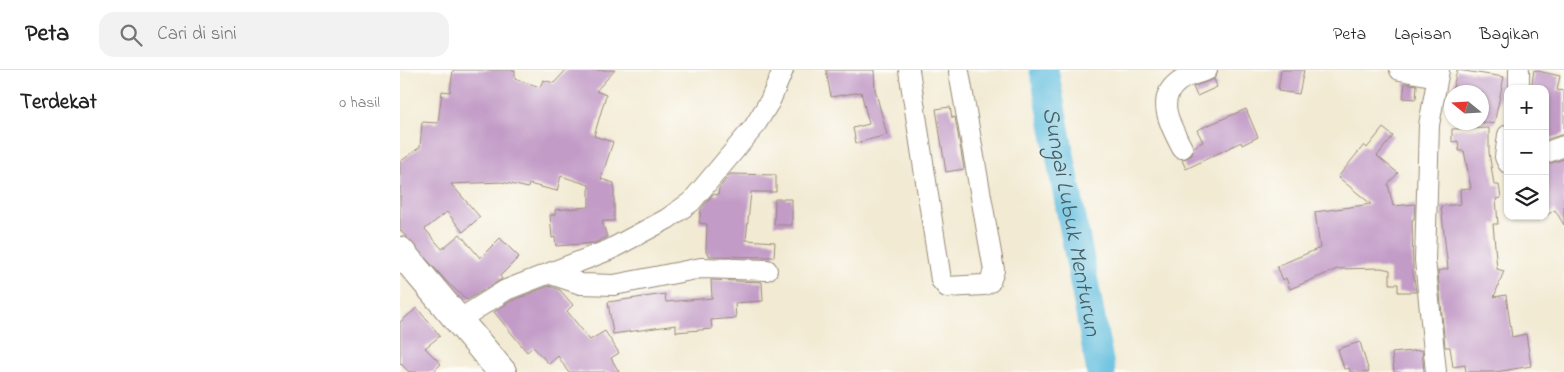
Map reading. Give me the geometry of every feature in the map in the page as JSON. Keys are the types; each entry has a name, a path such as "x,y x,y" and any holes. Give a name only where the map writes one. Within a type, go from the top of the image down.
{"street":[{"path":"460,319 506,290 609,250 666,219 691,202 754,127 770,100 783,70"},
{"path":"909,70 941,280 948,287 984,285 990,282 994,270 959,72"},
{"path":"1182,148 1167,116 1165,103 1168,94 1179,81 1207,70"},
{"path":"1400,70 1438,74 1429,125 1425,260 1436,372"},
{"path":"1519,70 1519,85"},
{"path":"1549,152 1564,146"},
{"path":"400,251 460,319 502,372"},
{"path":"551,274 580,284 614,285 701,268 767,270"}],"building":[{"path":"453,70 515,70 515,79 540,87 543,80 554,83 566,70 615,70 596,91 606,95 594,136 613,142 601,179 614,183 614,221 602,221 607,237 595,243 556,246 555,237 552,238 550,215 555,215 555,210 589,207 589,185 561,176 557,191 529,184 528,188 502,182 451,184 480,217 463,232 447,212 425,229 442,249 460,234 480,258 500,238 519,257 500,276 502,279 467,300 448,283 400,230 400,162 420,147 422,122 438,123 442,91 450,92"},
{"path":"826,70 874,70 875,89 887,135 856,143 853,128 869,124 861,92 831,97"},
{"path":"1281,70 1304,70 1299,94 1278,91"},
{"path":"1457,70 1504,77 1494,124 1489,123 1489,85 1454,85"},
{"path":"1534,70 1560,76 1557,90 1564,91 1564,134 1549,139 1549,85 1532,85"},
{"path":"1214,79 1217,87 1197,96 1193,87"},
{"path":"1405,83 1417,85 1416,99 1403,98"},
{"path":"950,107 952,118 955,117 964,169 946,172 936,109"},
{"path":"1246,109 1258,137 1242,145 1241,142 1186,169 1182,160 1192,155 1193,147 1203,142 1197,130"},
{"path":"1383,128 1393,136 1377,156 1398,173 1388,184 1393,206 1415,204 1414,219 1412,220 1413,271 1416,292 1398,292 1398,284 1390,284 1390,270 1381,268 1337,269 1290,289 1286,278 1283,280 1277,266 1320,248 1315,212 1371,204 1338,177 1364,145 1367,148"},
{"path":"1452,130 1489,130 1489,152 1494,185 1499,185 1501,198 1496,199 1498,224 1493,224 1497,269 1504,271 1494,297 1506,295 1512,337 1526,334 1531,366 1496,372 1466,372 1465,365 1453,367 1450,347 1445,347 1438,271 1448,269 1441,206 1461,204 1460,189 1471,188 1464,151 1459,151 1458,141 1452,142"},
{"path":"1564,159 1564,225 1555,210 1549,214 1549,164"},
{"path":"730,174 776,175 776,192 751,192 746,240 775,242 774,257 709,256 709,253 706,253 707,224 699,223 701,209 713,194 718,195 719,188"},
{"path":"775,199 792,199 792,225 774,225"},
{"path":"711,280 762,282 763,301 735,303 736,318 711,320 712,329 676,332 676,325 613,334 608,302 665,294 666,302 712,298"},
{"path":"549,286 560,290 573,305 567,311 590,340 605,331 619,353 611,358 619,372 568,372 558,356 549,364 533,347 527,352 494,312 511,301"},
{"path":"417,308 440,336 425,348 441,364 433,372 409,372 400,363 400,322"},
{"path":"1360,342 1369,372 1350,372 1349,368 1344,369 1338,349"},
{"path":"1422,350 1424,372 1394,372 1392,353"}],"waterway":[{"name":"Sungai Lubuk Menturun","path":"1044,70 1101,372"}]}
